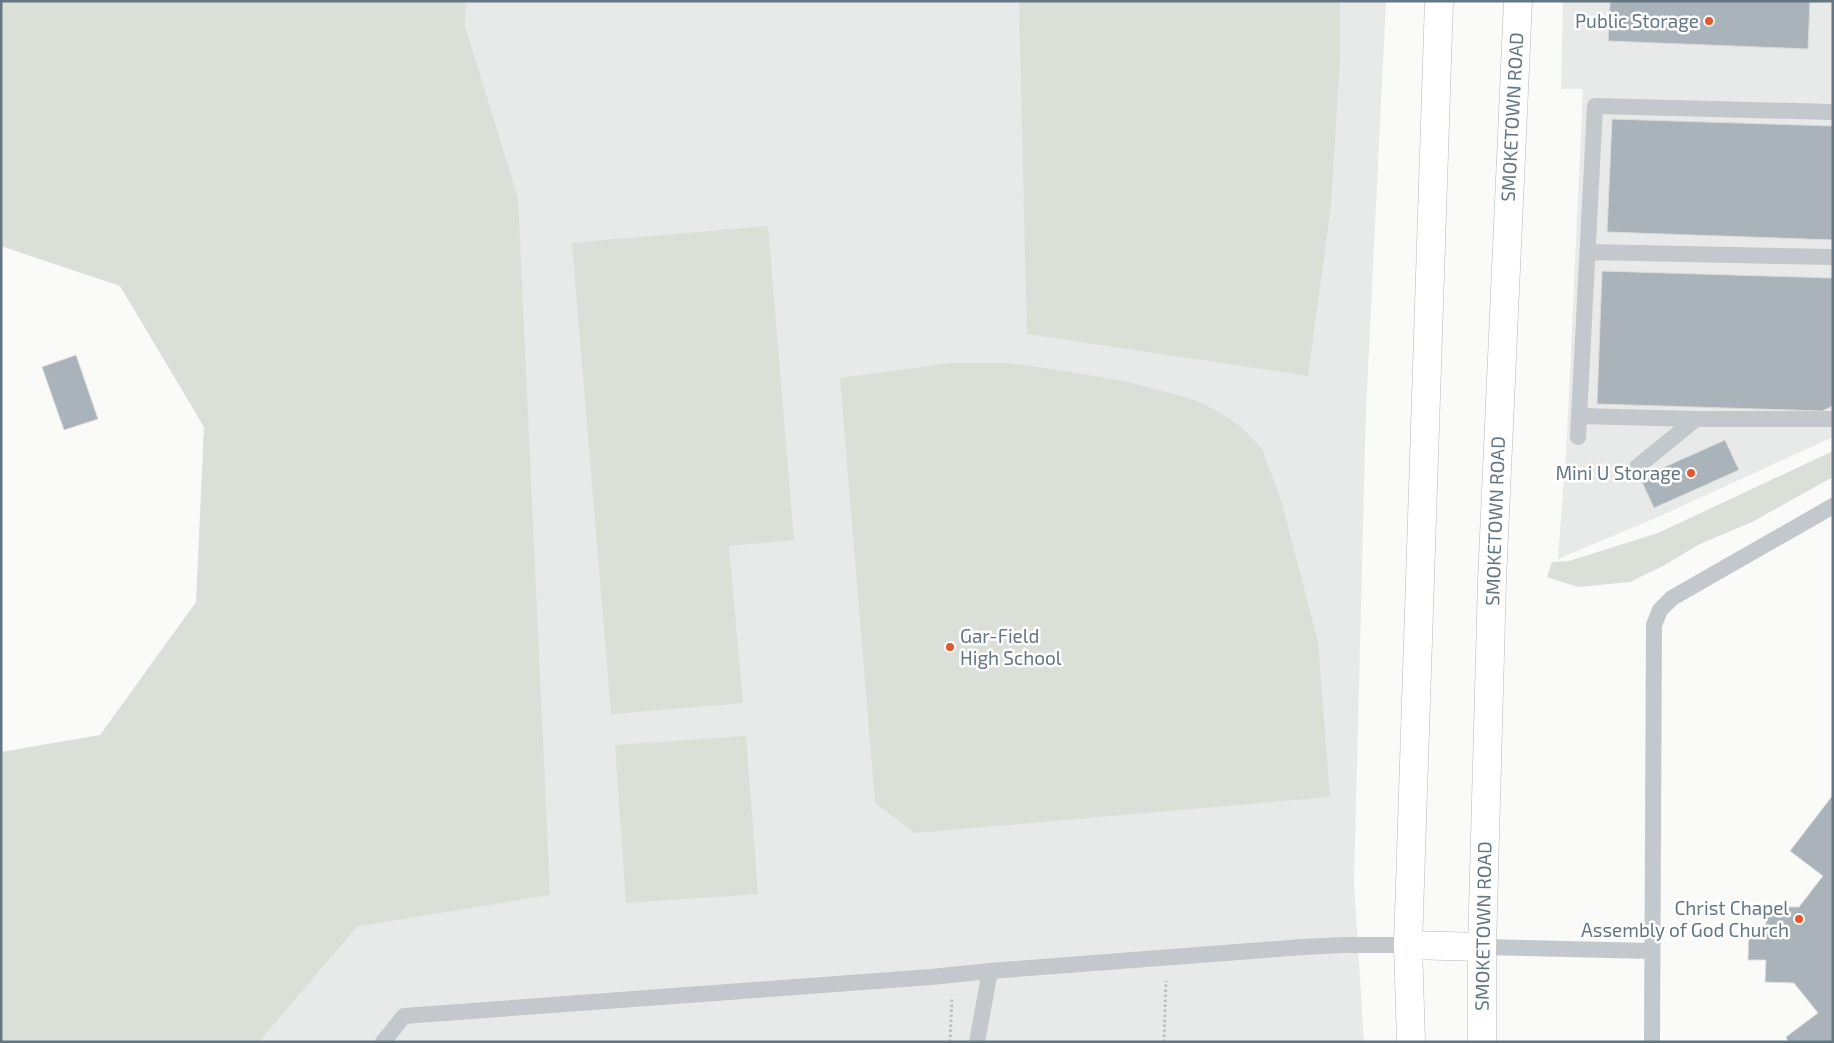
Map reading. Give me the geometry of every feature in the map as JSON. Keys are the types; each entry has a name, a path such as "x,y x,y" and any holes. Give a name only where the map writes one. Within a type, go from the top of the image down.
{"main road":[{"path":"1411,1042 1408,945 1439,1"},
{"name":"SMOKETOWN ROAD","path":"1482,1042 1482,947 1492,582 1518,1"},
{"path":"1408,945 1482,947"}],"lane":[{"path":"1578,437 1595,106 1833,112"},
{"path":"1588,252 1833,257"},
{"path":"1579,416 1696,420 1833,420"},
{"path":"1637,467 1696,420"},
{"path":"1652,1042 1654,625 1660,610 1672,598 1833,506"},
{"path":"383,1042 404,1016 1342,945 1408,945"},
{"path":"1482,947 1652,952"},
{"path":"977,1042 990,971"}],"path":[{"path":"1164,1042 1166,958"}],"shaded area":[{"path":"1,1 466,1 465,26 518,198 550,895 357,927 259,1042 1,1042 1,752 100,735 196,602 204,427 120,286 1,246"},
{"name":"Gar-Field High School","path":"466,1 1386,1 1366,410 1354,883 1364,1042 259,1042 357,927 550,895 465,26"},
{"path":"1019,1 1340,1 1340,57 1331,205 1308,376 1027,334"},
{"name":"Mini U Storage","path":"1563,1 1833,1 1833,437 1658,517 1558,559 1567,437 1583,89 1561,89"},
{"path":"768,226 794,540 729,546 743,703 611,714 572,243"},
{"path":"951,363 1008,363 1065,371 1124,381 1189,398 1214,409 1240,426 1262,449 1281,500 1318,642 1330,797 915,833 875,803 840,378"},
{"path":"1833,451 1833,477 1752,522 1700,544 1663,566 1630,582 1578,587 1547,577 1552,562 1569,561 1658,533"},
{"path":"746,736 758,894 626,903 615,745"}],"building":[{"name":"Public Storage","path":"1610,1 1810,1 1808,49 1608,41"},
{"path":"1612,119 1833,126 1833,240 1607,232"},
{"path":"1602,271 1833,278 1833,406 1822,411 1597,404"},
{"path":"76,355 98,419 64,430 42,367"},
{"name":"Mini U Storage","path":"1725,440 1739,470 1654,508 1640,478"},
{"name":"Christ Chapel Assembly of God Church","path":"1833,795 1833,1042 1788,1042 1786,1037 1818,1013 1794,983 1765,982 1766,960 1748,960 1749,930 1766,930 1766,907 1799,907 1823,876 1790,851"}],"place":[{"name":"Public Storage","path":"1709,21"},
{"name":"Mini U Storage","path":"1691,473"},
{"name":"Gar-Field High School","path":"950,647"},
{"name":"Christ Chapel Assembly of God Church","path":"1799,919"}]}
